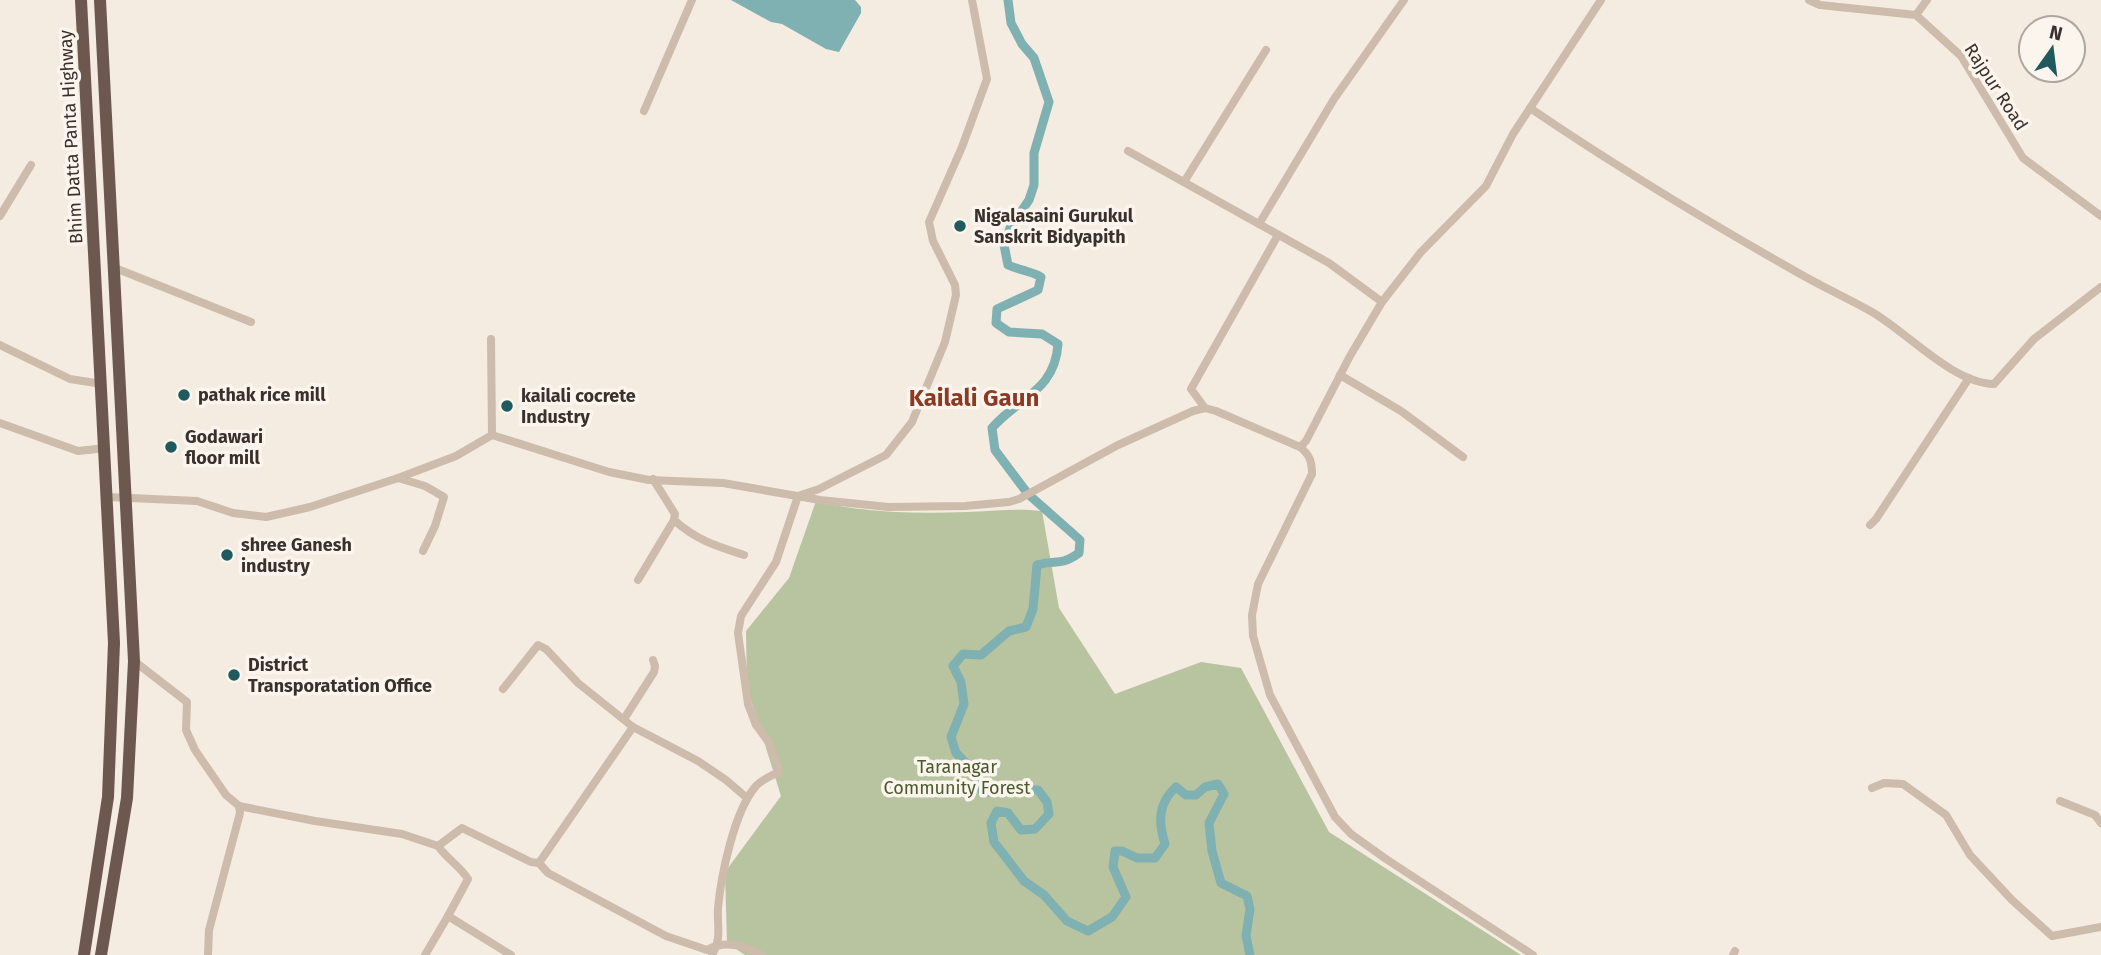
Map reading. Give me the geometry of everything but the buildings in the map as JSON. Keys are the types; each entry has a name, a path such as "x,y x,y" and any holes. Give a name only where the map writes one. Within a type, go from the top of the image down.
{"highway":[{"name":"Bhim Datta Panta Highway","path":"81,0 114,643 108,797 84,955"},
{"name":"Bhim Datta Panta Highway","path":"100,0 134,661 127,798 101,955"}],"street":[{"path":"645,111 692,0"},
{"path":"798,496 819,489 886,455 912,422 945,342 956,295 955,285 933,241 929,222 988,79 972,0"},
{"path":"1259,224 1334,99 1404,0"},
{"path":"1300,447 1306,441 1340,374 1382,302 1421,252 1486,186 1513,134 1601,0"},
{"path":"1809,0 1820,5 1916,15 1927,0"},
{"name":"Rajpur Road","path":"1916,15 1961,56 2023,158 2101,216"},
{"path":"1184,182 1266,50"},
{"path":"1530,108 1612,162 1802,275 1875,314 1926,353 1980,384 1994,384 2034,339 2101,287"},
{"path":"1128,151 1329,263 1382,302"},
{"path":"0,216 30,165"},
{"path":"1278,235 1191,389 1205,408 1300,447 1312,463 1312,474 1258,584 1252,615 1253,636 1270,695 1335,817 1351,834 1533,955"},
{"path":"115,268 251,323"},
{"path":"491,340 492,435"},
{"path":"0,345 70,379 102,384"},
{"path":"1340,374 1401,411 1464,457"},
{"path":"1870,525 1969,378"},
{"path":"108,496 197,501 233,513 266,517 310,507 398,478 456,456 492,435 609,472 653,480 723,483 888,507 965,506 1019,499 1118,445 1205,408"},
{"path":"0,423 78,452 106,448"},
{"path":"398,478 425,486 444,497 435,526 423,551"},
{"path":"638,580 675,514 653,480"},
{"path":"712,955 719,943 718,911 724,862 747,798 758,784 779,772 770,744 756,724 748,704 738,633 741,616 776,562 798,496"},
{"path":"674,520 690,535 744,555"},
{"path":"503,689 538,645 546,649 578,683 633,727 698,761 747,798"},
{"path":"624,719 654,672 656,666 653,660"},
{"path":"134,661 187,702 186,730 195,750 226,795 239,806 402,834 438,846 446,859 461,868 468,879 425,955"},
{"path":"539,863 633,727"},
{"path":"1871,788 1884,783 1903,785 1946,815 1970,855 2012,900 2052,936 2101,927"},
{"path":"2060,801 2095,816 2101,823"},
{"path":"208,955 209,930 240,813 239,806"},
{"path":"438,846 462,828 531,862 539,863 548,873 666,936 707,950 719,943 749,948 761,955"},
{"path":"448,916 511,955"}],"green space":[{"name":"Taranagar Community Forest","path":"816,501 853,508 910,513 1042,511 1059,608 1115,694 1201,662 1241,668 1329,832 1521,955 745,955 727,943 725,872 781,796 747,687 746,631 789,578"}],"water":[{"path":"731,0 855,0 861,7 861,13 839,52 826,49"}],"waterway":[{"path":"1008,0 1011,23 1022,44 1034,58 1049,102 1034,153 1034,185 1029,200 1010,228 1004,245 1008,265 1041,277 1038,290 997,309 996,323 1009,332 1042,334 1058,344 1055,360 1043,383 992,428 995,450 1028,494 1080,540 1079,553 1062,561 1037,565 1033,609 1026,627 1009,631 981,655 963,654 953,666 961,682 964,704 951,737 956,753 968,765 983,792 1038,790 1047,802 1049,814 1035,829 1021,830 1008,813 997,811 991,823 994,842 1024,881 1044,895 1067,921 1088,931 1112,917 1126,897 1113,867 1115,851 1122,851 1137,858 1155,858 1165,844 1161,813 1170,793 1176,787 1186,795 1196,795 1205,787 1218,784 1224,794 1209,823 1212,851 1221,883 1247,896 1250,909 1246,936 1250,955"}],"place":[{"name":"Nigalasaini Gurukul Sanskrit Bidyapith","path":"960,226"},
{"name":"pathak rice mill","path":"184,395"},
{"name":"kailali cocrete Industry","path":"507,406"},
{"name":"Godawari floor mill","path":"171,447"},
{"name":"shree Ganesh industry","path":"227,555"},
{"name":"District Transporatation Office","path":"234,675"}],"district":[{"name":"Kailali Gaun","path":"974,398"}]}
